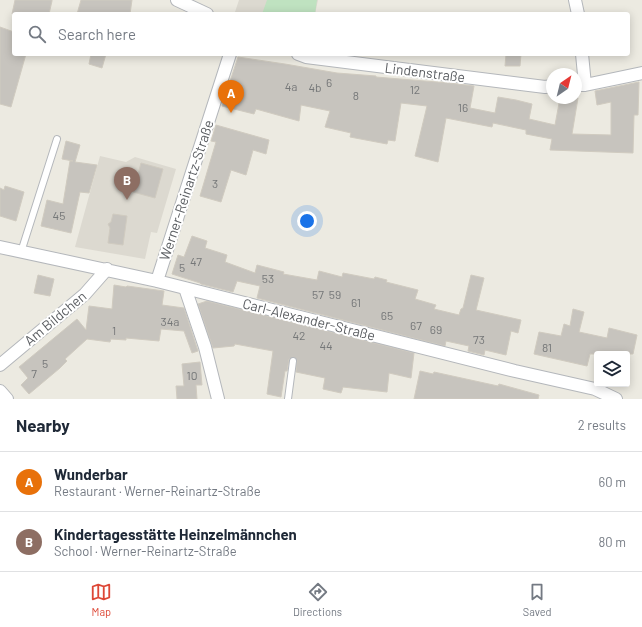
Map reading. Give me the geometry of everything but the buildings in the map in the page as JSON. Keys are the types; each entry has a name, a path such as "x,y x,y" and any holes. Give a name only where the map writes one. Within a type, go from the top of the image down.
{"street":[{"path":"177,0 203,12"},
{"path":"575,0 578,12"},
{"name":"Werner-Reinartz-Straße","path":"157,281 229,56"},
{"name":"Lindenstraße","path":"303,56 546,86"},
{"path":"582,56 582,68"},
{"path":"582,85 642,73"},
{"name":"Carl-Alexander-Straße","path":"0,247 107,269 595,389 616,399"},
{"name":"Am Bildchen","path":"0,365 85,294 107,269"},
{"path":"185,288 205,347 218,399"},
{"path":"0,391 7,399"}],"lane":[{"path":"21,252 57,139"},
{"path":"288,399 293,361"}],"shaded area":[{"path":"239,0 318,0 315,12 235,12"},
{"path":"100,156 126,162 135,157 176,169 157,233 151,232 145,259 75,247"}],"green space":[{"path":"267,0 317,0 315,12 263,12"}],"place":[{"name":"Wunderbar","path":"231,113"},
{"name":"Kindertagesstätte Heinzelmännchen","path":"127,200"}]}
